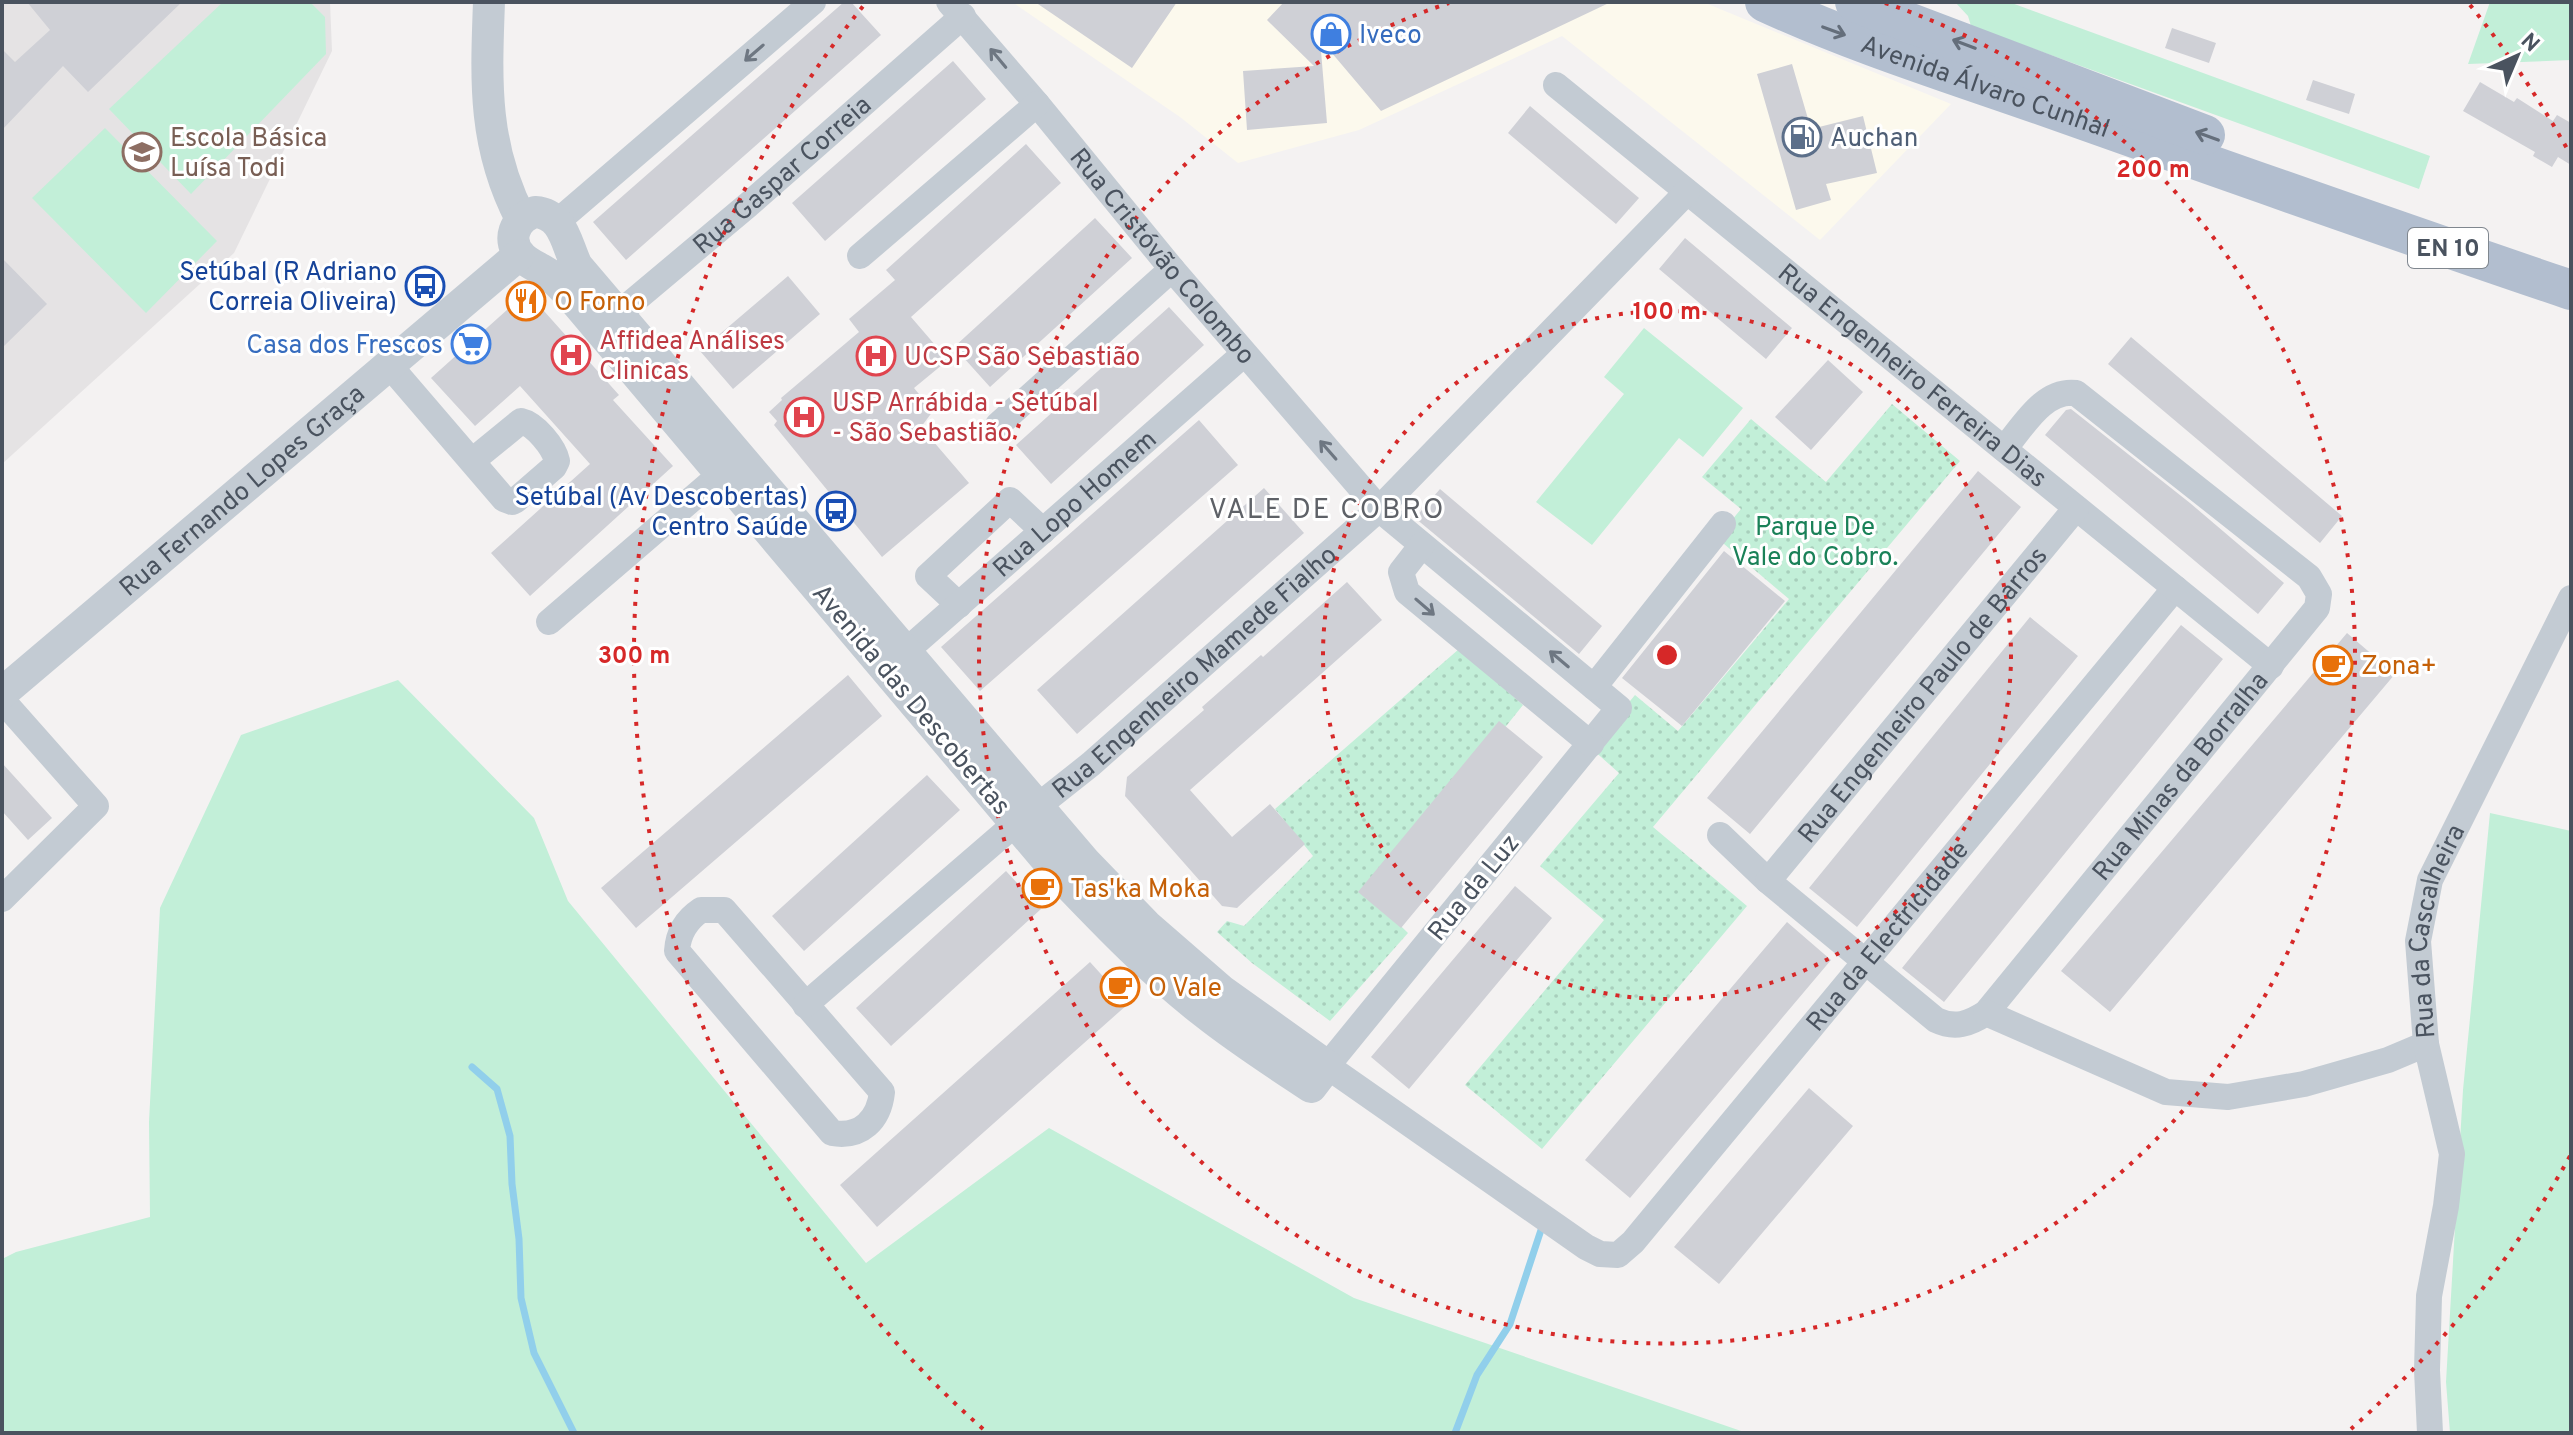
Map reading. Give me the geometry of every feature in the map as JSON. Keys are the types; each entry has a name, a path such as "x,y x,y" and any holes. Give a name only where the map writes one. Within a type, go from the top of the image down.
{"main road":[{"name":"Avenida Álvaro Cunhal","path":"1765,2 1919,62 2326,207 2571,290"},
{"name":"Avenida Álvaro Cunhal","path":"1855,2 2203,134 2571,264"}],"street":[{"path":"489,2 491,138 508,194 521,219"},
{"path":"561,227 813,2"},
{"name":"Rua Cristóvão Colombo","path":"956,9 1172,269 1379,509 1619,708"},
{"name":"Rua Gaspar Correia","path":"609,321 736,215 956,9"},
{"name":"Rua Engenheiro Ferreira Dias","path":"1556,85 2271,666"},
{"path":"860,256 1037,104"},
{"name":"Rua Engenheiro Mamede Fialho","path":"805,1005 1027,814 1091,764 1379,509 1687,192"},
{"path":"535,212 552,216 561,227 564,241 557,256 542,263 522,257 513,237 521,219 535,212"},
{"name":"Avenida das Descobertas","path":"561,227 577,266 609,321 721,474 1027,814"},
{"name":"Avenida das Descobertas","path":"522,257 609,321 906,651 1027,814 1062,878 1108,926 1159,975 1205,1013 1311,1087 1327,1066"},
{"name":"Rua Fernando Lopes Graça","path":"2,693 389,365 522,257"},
{"path":"998,425 1172,269"},
{"name":"Rua Lopo Homem","path":"906,651 1244,354"},
{"path":"389,365 472,461"},
{"name":"Rua Minas da Borralha","path":"1986,1013 2271,666 2317,608 2319,594 2309,577 2076,393 2065,391 2046,400 2004,449"},
{"path":"549,622 721,474"},
{"path":"959,605 928,576 1010,500 1043,531"},
{"name":"Rua Engenheiro Paulo de Barros","path":"1768,881 2076,508"},
{"path":"1594,687 1723,524"},
{"path":"1422,545 1401,572 1407,592 1591,744"},
{"name":"Rua da Electricidade","path":"1327,1066 1586,1247 1609,1256 1618,1255 1866,962 2175,588"},
{"name":"Rua da Cascalheira","path":"2430,1433 2427,1370 2429,1296 2452,1154 2426,1044 2418,941 2430,880 2571,598"},
{"path":"2,700 96,806 5,890"},
{"name":"Rua da Luz","path":"1327,1066 1619,708"},
{"path":"1720,835 1768,881 1936,1020 1957,1026 1972,1022 1986,1013 2166,1092 2228,1097 2304,1084 2388,1060 2426,1044"},
{"path":"701,910 724,910 805,1005 882,1092 879,1111 852,1134 832,1133 677,951 677,941 690,917 701,910"}],"shaded area":[{"name":"Escola Básica Luísa Todi","path":"2,2 330,2 332,51 234,253 2,464"},
{"path":"1012,2 1703,2 1951,104 1820,240 1562,36 1359,130 1238,163 1180,117"}],"green space":[{"path":"223,2 310,2 325,17 326,54 191,194 109,109"},
{"path":"1955,2 2009,2 2430,156 2419,189 1971,26 1968,16"},
{"path":"2490,2 2571,2 2571,60 2468,64"},
{"path":"105,128 217,241 146,313 32,198"},
{"path":"1644,328 1743,408 1703,457 1679,438 1592,545 1536,502 1624,394 1604,377"},
{"name":"Parque De Vale do Cobro.","path":"1892,404 1960,461 1653,827 1747,906 1542,1149 1465,1085 1604,920 1540,866 1619,773 1591,748 1635,695 1678,731 1789,599 1717,538 1741,509 1702,477 1751,419 1826,482"},
{"path":"1459,649 1523,705 1370,896 1408,933 1330,1021 1252,963 1217,932 1227,921 1244,926 1313,856 1275,809"},
{"path":"398,680 534,818 568,901 866,1263 1049,1128 1354,1298 1747,1433 2,1433 2,1259 16,1252 150,1217 149,1122 160,908 241,735"},
{"path":"2490,813 2571,831 2571,1433 2450,1433 2446,1382 2463,1090"}],"building":[{"path":"27,2 182,2 88,92 63,66 2,130 2,49 15,62 50,30"},
{"path":"844,2 851,2 881,35 626,260 593,222"},
{"path":"1035,2 1177,2 1132,68"},
{"path":"1284,2 1611,2 1381,111 1320,39 1327,123 1247,130 1243,71 1314,66 1267,20"},
{"path":"2172,28 2216,43 2209,63 2165,48"},
{"path":"953,61 986,99 825,241 792,203"},
{"path":"1792,64 1811,129 1863,116 1877,173 1826,184 1831,200 1796,210 1757,74"},
{"path":"2313,80 2355,94 2349,114 2306,100"},
{"path":"2480,82 2514,102 2517,98 2553,121 2557,115 2571,123 2571,165 2558,157 2552,167 2533,156 2535,152 2463,111"},
{"path":"1530,106 1639,198 1616,224 1508,133"},
{"path":"1026,144 1061,183 911,317 948,360 914,388 933,411 921,427 969,483 882,557 774,425 777,421 769,412 781,398 859,332 849,319 895,280 886,270"},
{"path":"1095,218 1132,258 990,387 954,347"},
{"path":"1685,238 1792,328 1766,359 1659,269"},
{"path":"2,258 47,304 2,348"},
{"path":"788,276 820,314 733,389 700,351"},
{"path":"527,292 619,395 613,400 673,466 530,596 491,553 590,464 520,386 475,426 431,378"},
{"path":"1169,307 1204,345 1051,484 1016,445"},
{"path":"2131,337 2342,516 2320,543 2108,364"},
{"path":"1828,360 1863,392 1811,450 1775,417"},
{"path":"2071,409 2190,503 2284,583 2258,614 2045,435 2066,410"},
{"path":"1199,420 1238,465 980,691 941,647"},
{"path":"1978,471 2021,507 1750,834 1707,798"},
{"path":"1264,488 1304,533 1077,734 1037,690"},
{"path":"1440,489 1602,626 1579,654 1415,518"},
{"path":"1724,551 1785,601 1682,726 1622,678"},
{"path":"1347,582 1382,620 1190,790 1232,837 1270,804 1305,844 1237,908 1222,906 1125,796 1127,777 1204,710 1202,707"},
{"path":"2030,617 2078,656 1857,927 1809,888"},
{"path":"2181,625 2223,659 1944,1002 1902,968"},
{"path":"2347,633 2395,674 2110,1012 2061,971"},
{"path":"848,675 882,716 636,928 601,888"},
{"path":"1499,721 1543,757 1401,928 1358,892"},
{"path":"2,763 52,818 28,840 2,811"},
{"path":"927,775 960,810 804,951 772,916"},
{"path":"1006,871 1041,909 891,1046 856,1008"},
{"path":"1515,886 1552,918 1409,1089 1371,1057"},
{"path":"1787,922 1831,960 1630,1198 1585,1160"},
{"path":"1090,962 1128,1004 877,1227 840,1185"},
{"path":"1809,1088 1853,1126 1719,1284 1674,1247"}],"waterway":[{"path":"472,1067 497,1089 510,1136 521,1298 534,1353 574,1433"},
{"path":"1455,1433 1477,1375 1510,1324 1541,1230"}],"place":[{"name":"Iveco","path":"1331,34"},
{"name":"Auchan","path":"1802,137"},
{"name":"Escola Básica Luísa Todi","path":"142,152"},
{"name":"Setúbal (R Adriano Correia Oliveira)","path":"425,286"},
{"name":"O Forno","path":"526,301"},
{"name":"Casa dos Frescos","path":"471,344"},
{"name":"Affidea Análises Clinicas","path":"571,355"},
{"name":"UCSP São Sebastião","path":"876,356"},
{"name":"USP Arrábida - Setúbal - São Sebastião","path":"804,417"},
{"name":"Setúbal (Av Descobertas) Centro Saúde","path":"836,511"},
{"name":"Zona+","path":"2333,665"},
{"name":"Tas'ka Moka","path":"1042,888"},
{"name":"O Vale","path":"1120,987"}],"district":[{"name":"VALE DE COBRO","path":"1327,508"}]}
